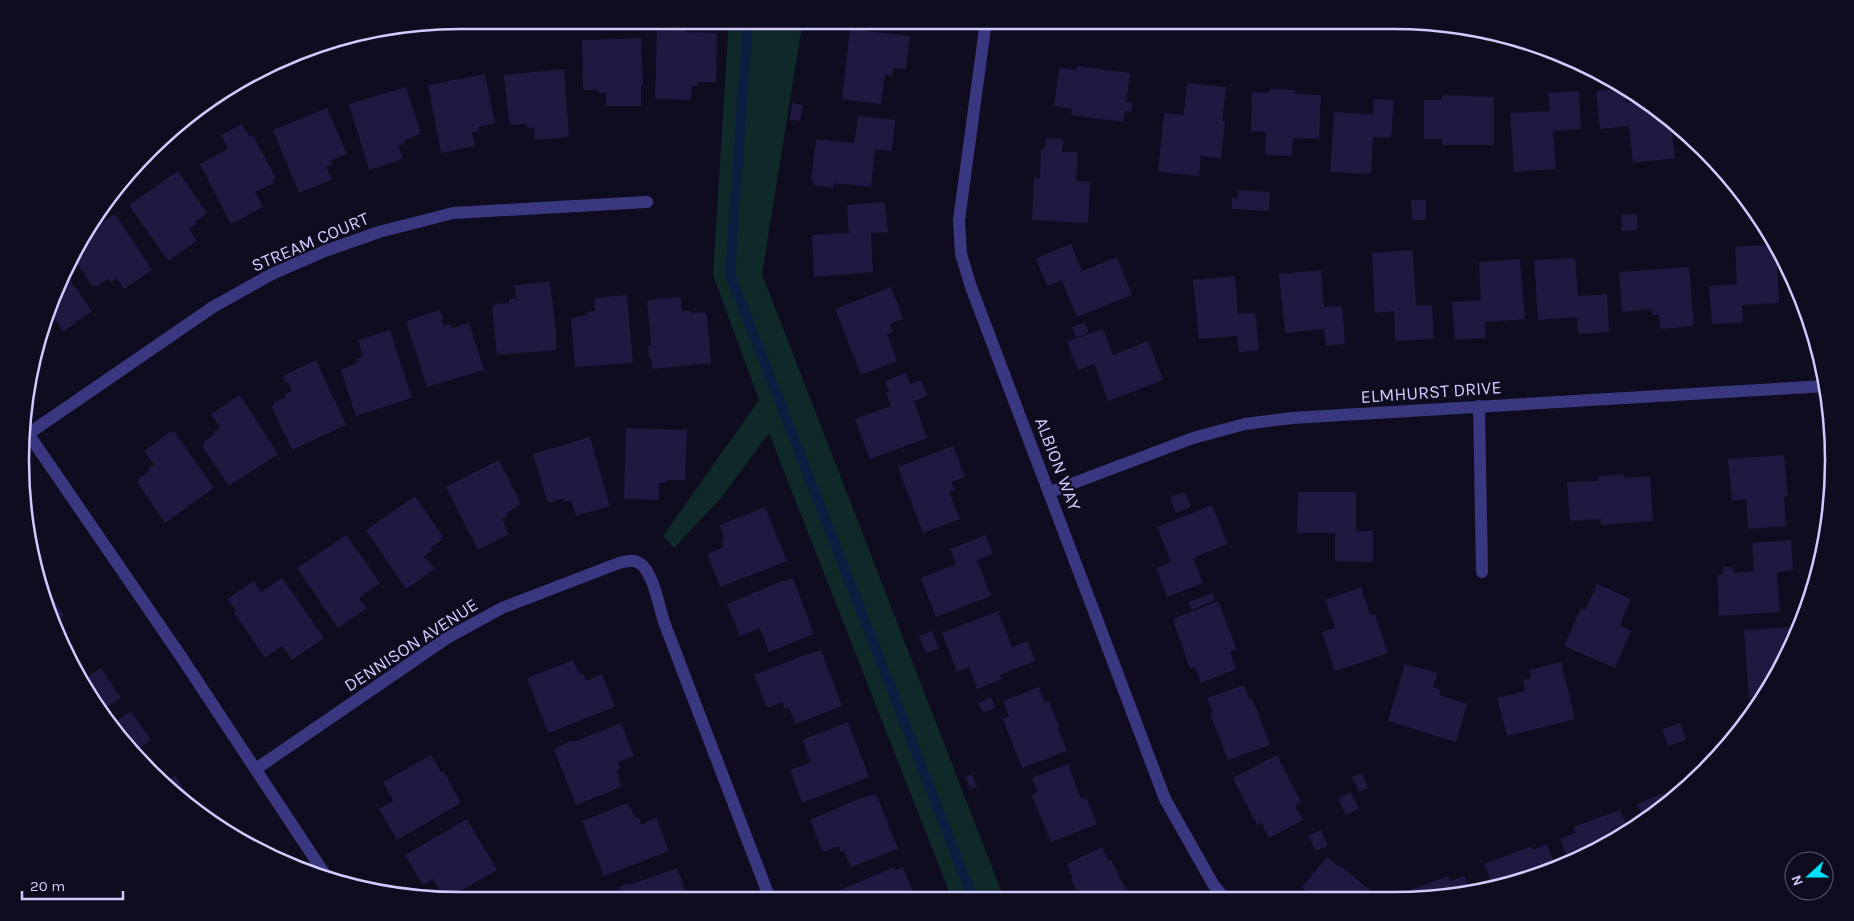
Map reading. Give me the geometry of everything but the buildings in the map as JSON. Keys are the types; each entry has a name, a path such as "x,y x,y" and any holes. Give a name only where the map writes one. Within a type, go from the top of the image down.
{"street":[{"name":"ALBION WAY","path":"985,29 959,220 961,254 971,287 1165,799 1219,892"},
{"name":"STREAM COURT","path":"30,431 213,307 272,274 325,251 379,232 453,213 648,202"},
{"name":"ELMHURST DRIVE","path":"1050,492 1193,438 1245,424 1292,418 1819,386"},
{"path":"1478,406 1482,572"},
{"path":"30,437 182,658 321,869"},
{"name":"DENNISON AVENUE","path":"256,769 447,638 502,608 618,563 635,561 644,565 651,579 664,622 767,892"}],"green space":[{"path":"728,29 802,29 762,274 1002,892 949,892 769,433 721,498 674,548 663,536 759,400 713,275"}],"waterway":[{"path":"747,29 730,274 970,892"}]}
